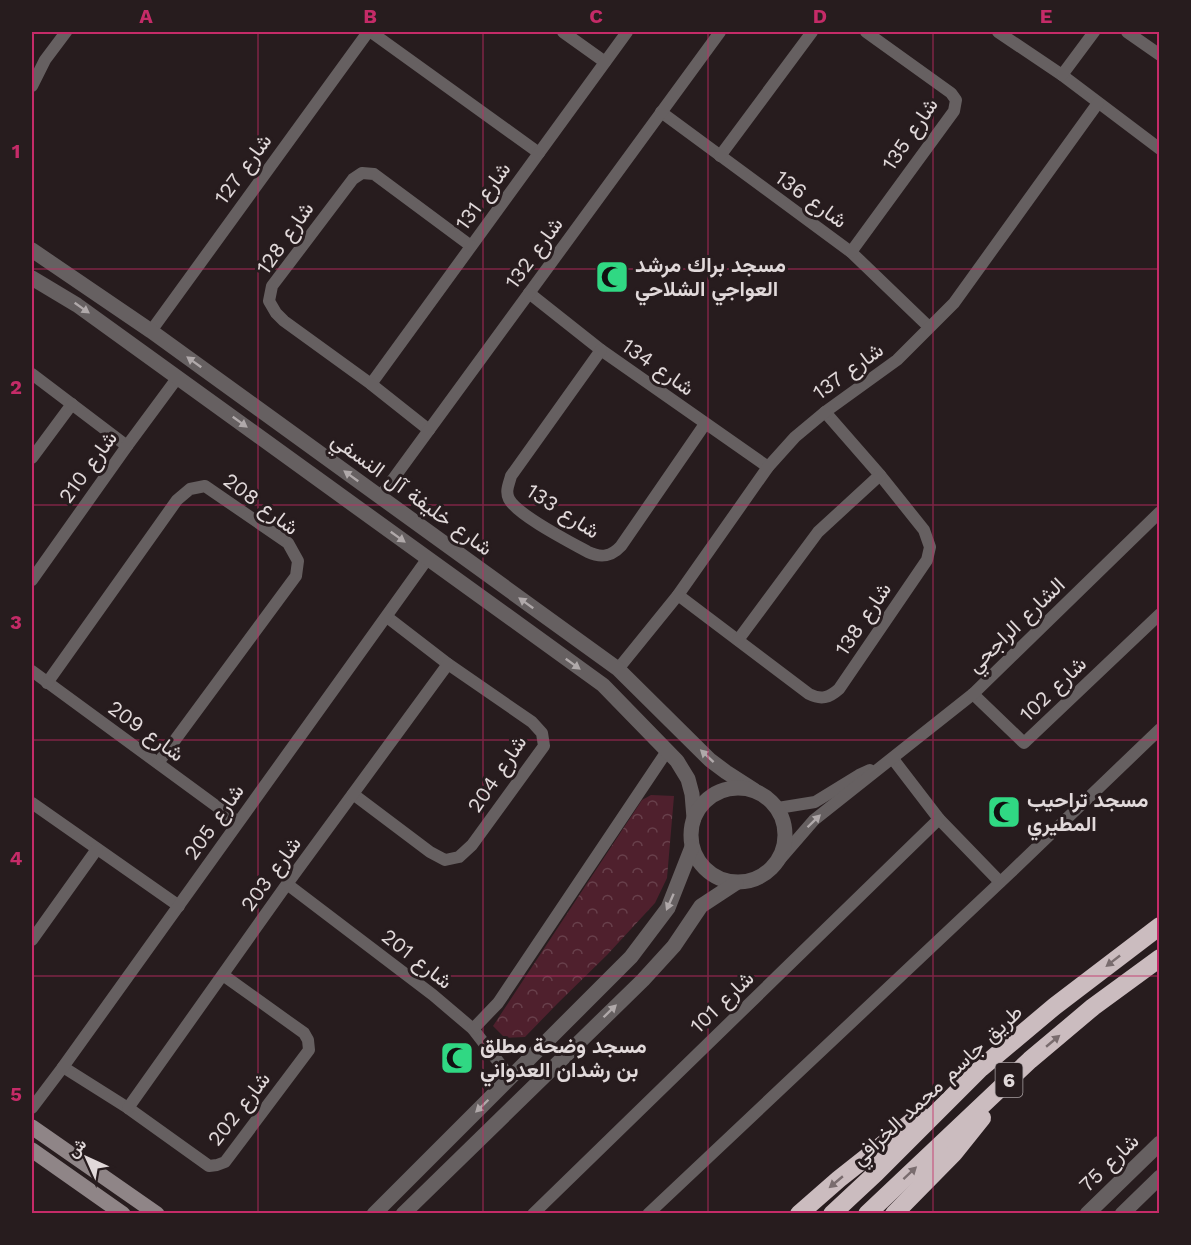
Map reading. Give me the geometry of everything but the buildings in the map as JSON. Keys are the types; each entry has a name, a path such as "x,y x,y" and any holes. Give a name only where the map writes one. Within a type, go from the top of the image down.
{"highway":[{"name":"طريق جاسم محمد الخرافي","path":"832,1214 981,1068 1055,1006 1160,926"},
{"name":"6","path":"867,1214 1030,1060 1093,1007 1160,958"},
{"path":"894,1214 954,1153 1030,1060"},
{"path":"799,1214 839,1179 981,1068"}],"main road":[{"path":"32,1127 157,1214"},
{"path":"32,1150 123,1214"}],"street":[{"path":"32,86 45,60 66,32"},
{"path":"369,32 538,153"},
{"name":"شارع 127","path":"151,331 369,32"},
{"path":"563,32 605,62"},
{"name":"شارع 131","path":"371,384 627,32"},
{"name":"شارع 132","path":"380,497 720,32"},
{"path":"720,156 812,32"},
{"name":"شارع 135","path":"851,252 954,111 956,100 951,93 867,32"},
{"path":"998,32 1062,75 1160,149"},
{"path":"1062,75 1094,32"},
{"path":"1128,32 1160,55"},
{"name":"شارع 137","path":"618,669 678,595 768,467 795,437 825,412 897,360 954,303 1098,103"},
{"name":"شارع 136","path":"661,112 851,252 929,327"},
{"name":"شارع 128","path":"429,430 371,384 284,321 269,301 273,286 352,179 362,173 374,174 471,246"},
{"name":"شارع خليفة آل النسفي","path":"32,250 151,331 618,669 710,760 754,790"},
{"name":"شارع خليفة آل النسفي","path":"32,278 77,305 178,377 603,686 677,762 688,778 694,818"},
{"name":"شارع 134","path":"529,293 601,350 768,467"},
{"name":"شارع 133","path":"601,350 511,476 507,489 509,500 527,517 596,556 615,553 705,424"},
{"path":"32,374 127,446"},
{"name":"شارع 210","path":"32,580 178,377"},
{"path":"32,458 72,404"},
{"name":"شارع 138","path":"678,595 809,694 817,698 825,698 833,695 839,689 927,560 930,547 924,531 825,412"},
{"path":"269,443 271,436 282,426"},
{"path":"738,640 818,532 880,476"},
{"name":"شارع 208","path":"47,683 177,500 190,489 205,486 288,543 298,561 296,576 158,763"},
{"name":"الشارع الراجحي","path":"776,865 814,820 973,694 1160,512"},
{"name":"شارع 205","path":"32,1108 428,558"},
{"name":"شارع 102","path":"973,694 1024,743 1160,614"},
{"name":"شارع 204","path":"353,794 430,852 445,860 459,857 479,836 544,746 542,733 532,722 448,664 387,617"},
{"path":"546,644 552,645 561,638 559,626"},
{"name":"شارع 203","path":"128,1108 287,884 448,664"},
{"name":"شارع 209","path":"32,671 238,822"},
{"path":"648,1214 1160,729"},
{"path":"473,1029 498,1003 667,751"},
{"path":"893,759 939,819 1000,882"},
{"name":"الشارع الراجحي","path":"778,808 815,802 859,775 893,759"},
{"path":"740,787 754,790 767,797 778,808 785,826 784,847 776,865 764,875 751,881 736,883 721,880 708,872 698,861 692,848 691,832 694,818 701,805 712,795 725,789 740,787"},
{"path":"32,803 179,906"},
{"name":"شارع 101","path":"532,1214 939,819"},
{"path":"374,1214 631,957 668,908 692,848"},
{"path":"32,940 97,849"},
{"path":"403,1214 643,980 674,946 701,906 736,883"},
{"name":"شارع 201","path":"287,884 433,995 473,1029 511,1078"},
{"name":"شارع 202","path":"63,1067 128,1108 209,1166 225,1162 309,1050 309,1040 304,1033 223,975"},
{"name":"شارع 75","path":"1087,1214 1160,1143"},
{"path":"419,1167 422,1179 432,1184"},
{"path":"1125,1212 1160,1177"},
{"path":"1122,1180 1132,1180 1137,1183 1140,1188 1139,1197"},
{"path":"403,1184 414,1186 417,1198"}],"green space":[{"path":"651,795 674,796 667,878 655,903 525,1037 505,1038 493,1026 642,800"}],"place":[{"name":"مسجد براك مرشد العواجي الشلاحي","path":"612,277"},
{"name":"مسجد تراحيب المطيري","path":"1004,812"},
{"name":"مسجد وضحة مطلق بن رشدان العدواني","path":"457,1058"}]}
